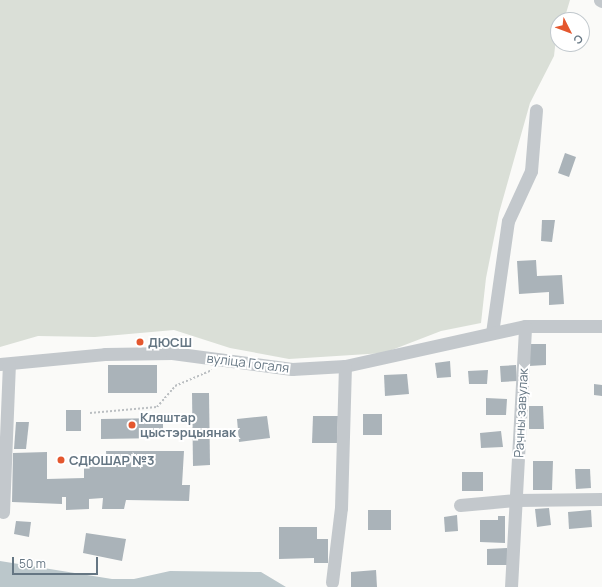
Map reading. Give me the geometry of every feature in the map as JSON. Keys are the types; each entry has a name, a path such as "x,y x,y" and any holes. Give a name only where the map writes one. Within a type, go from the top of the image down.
{"street":[{"path":"492,333 508,221 531,171 536,110"},
{"name":"вуліца Гогаля","path":"5,364 105,354 172,354 292,369 344,366 426,350 525,326 602,326"},
{"name":"Рачны завулак","path":"511,587 525,326"},
{"path":"3,512 5,364"},
{"path":"332,582 340,508 344,366"},
{"path":"460,505 516,500 602,499"}],"path":[{"path":"90,413 157,407 175,386 207,374 223,360"}],"shaded area":[{"path":"0,0 570,0 566,12 550,12 550,52 554,52 554,56 530,103 499,213 486,278 481,323 441,331 384,353 289,359 230,348 174,330 95,337 38,336 0,347"},
{"path":"0,561 112,579 134,579 170,571 261,572 286,587 0,587"}],"building":[{"path":"565,153 576,157 569,177 558,173"},
{"path":"542,220 555,220 552,242 541,241"},
{"path":"536,260 537,276 562,275 564,304 549,305 549,292 519,294 517,261"},
{"path":"529,344 546,344 546,365 529,366"},
{"path":"450,361 451,377 437,378 435,363"},
{"path":"108,365 157,365 157,393 108,393"},
{"path":"516,365 517,381 501,382 500,366"},
{"path":"488,370 487,384 469,384 468,371"},
{"path":"407,374 409,394 385,396 384,375"},
{"path":"594,384 602,385 602,396 594,395"},
{"path":"192,393 209,393 210,465 193,466"},
{"path":"486,398 507,399 506,415 486,415"},
{"path":"529,406 543,406 544,429 529,429"},
{"path":"66,410 81,410 81,431 66,431"},
{"path":"363,414 382,414 382,435 363,435"},
{"path":"267,416 270,438 239,442 237,419"},
{"path":"313,416 338,416 337,443 312,443"},
{"path":"163,418 163,438 101,439 101,419"},
{"path":"16,422 29,422 26,449 14,449"},
{"path":"501,431 503,447 481,448 480,433"},
{"path":"106,451 184,451 182,485 190,485 189,501 126,500 124,509 102,509 103,498 89,499 89,509 66,510 66,497 62,497 62,504 12,502 13,453 47,452 47,479 84,478 84,466 107,467"},
{"path":"533,461 553,461 552,490 533,490"},
{"path":"575,469 590,469 591,488 576,489"},
{"path":"462,472 483,472 483,491 462,491"},
{"path":"549,508 551,525 537,527 535,509"},
{"path":"368,510 391,510 391,530 368,530"},
{"path":"591,510 592,527 569,529 568,512"},
{"path":"457,515 458,531 445,532 444,517"},
{"path":"498,516 505,516 505,543 480,542 480,520 498,520"},
{"path":"16,521 31,522 29,537 14,534"},
{"path":"279,527 317,527 317,539 328,539 328,563 314,563 314,558 279,559"},
{"path":"86,533 126,539 122,561 83,553"},
{"path":"507,548 507,565 487,565 487,549"},
{"path":"376,570 377,587 351,587 351,572"}],"place":[{"name":"ДЮСШ","path":"140,342"},
{"name":"Кляштар цыстэрцыянак","path":"132,425"},
{"name":"СДЮШАР №3","path":"61,460"}]}
